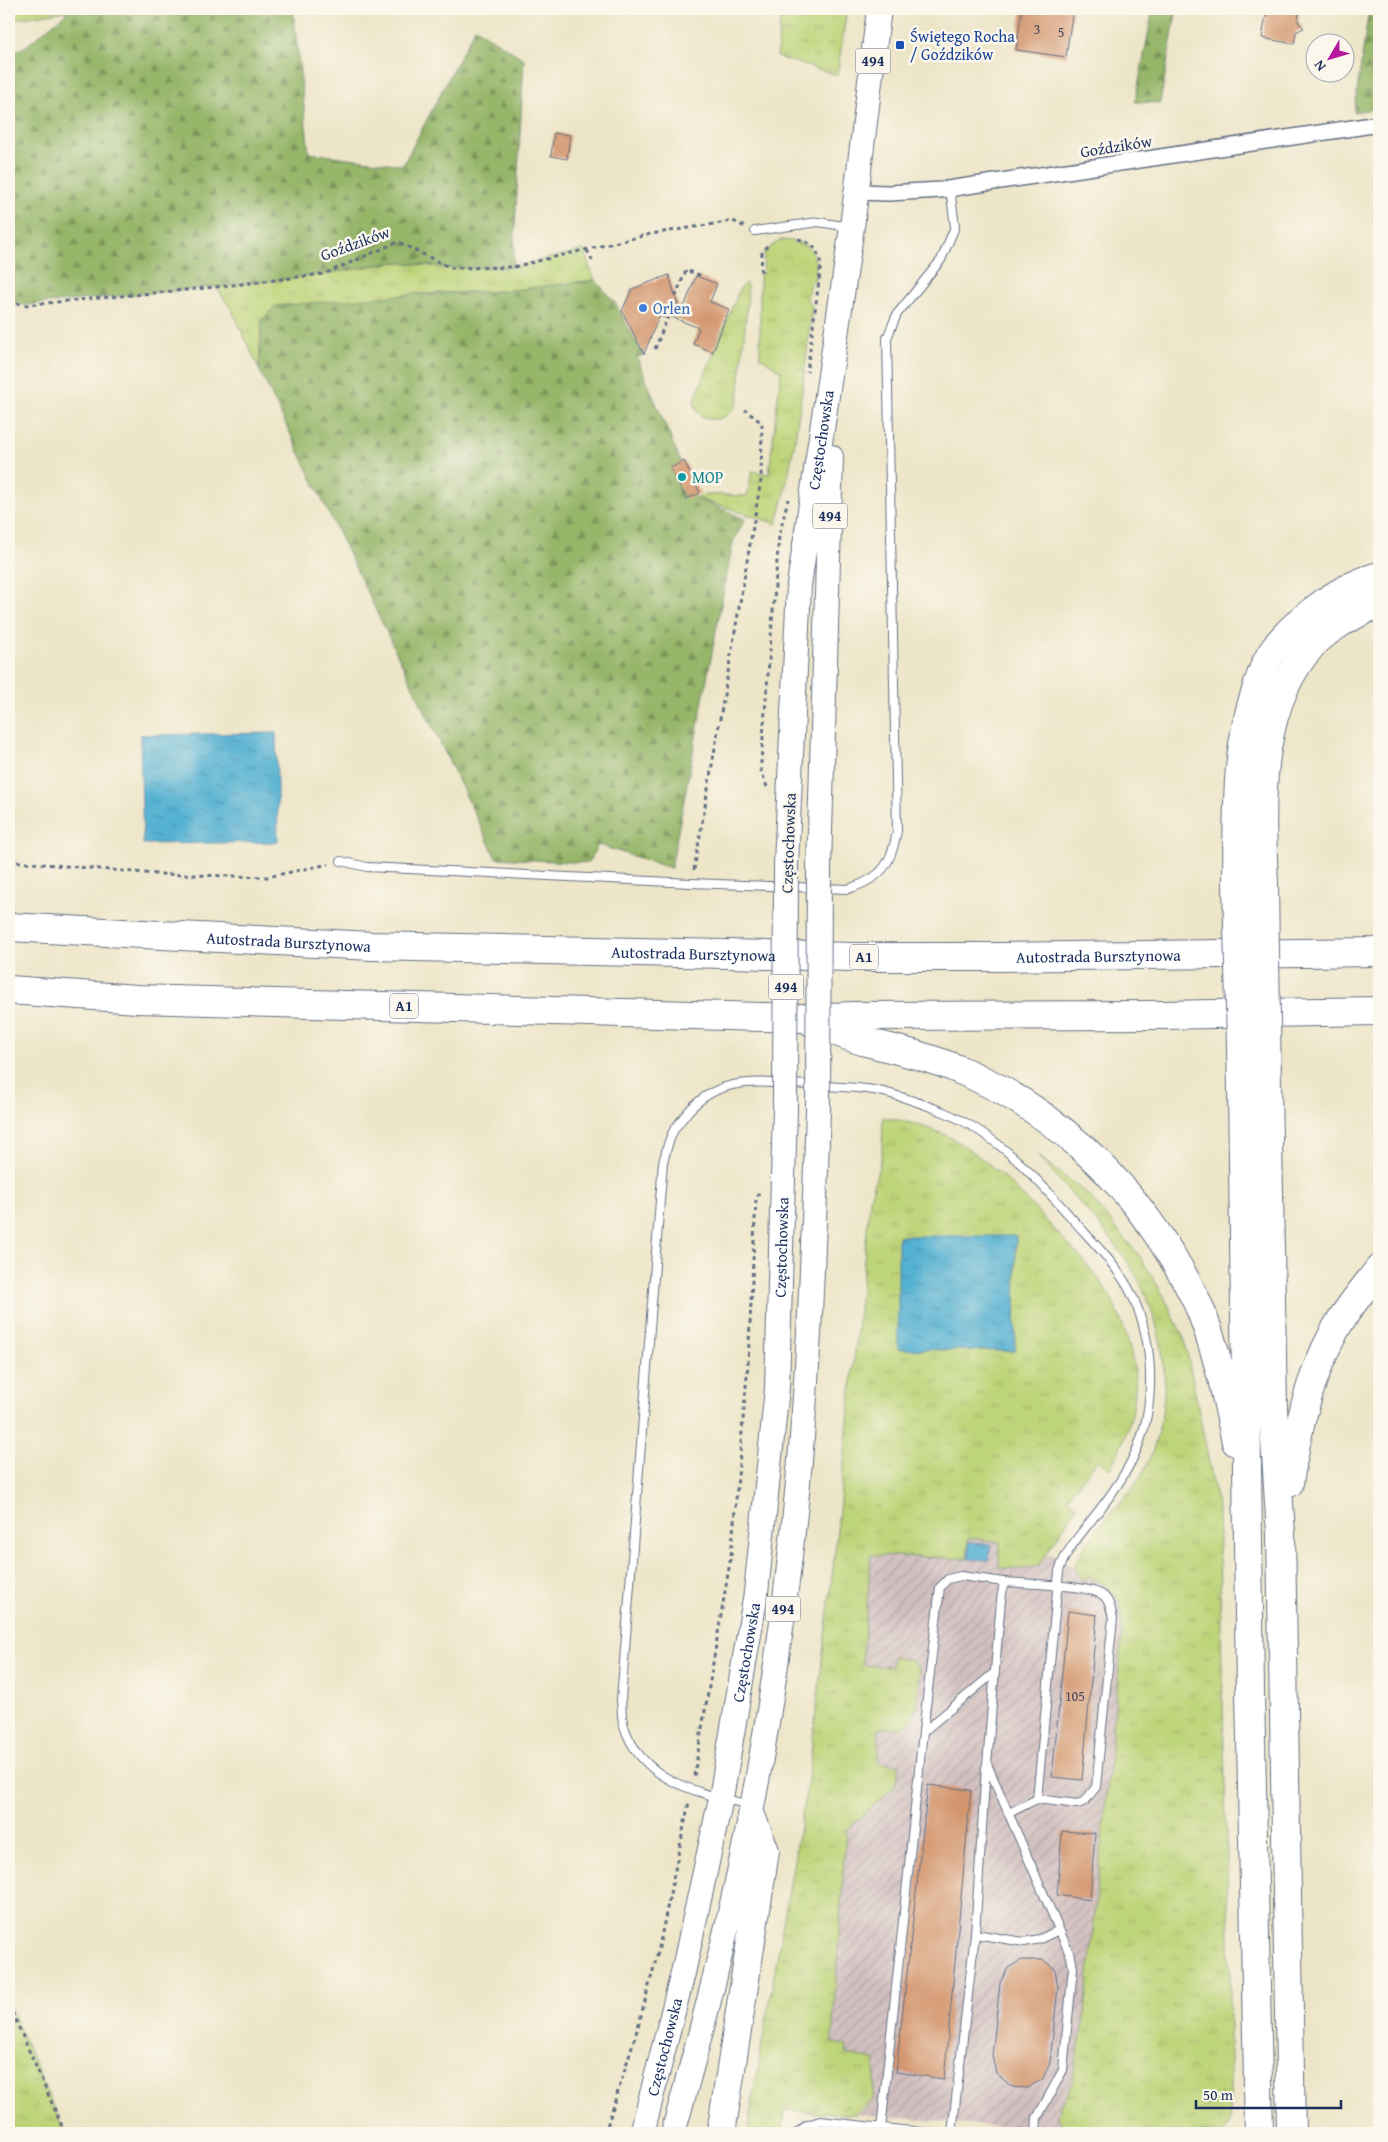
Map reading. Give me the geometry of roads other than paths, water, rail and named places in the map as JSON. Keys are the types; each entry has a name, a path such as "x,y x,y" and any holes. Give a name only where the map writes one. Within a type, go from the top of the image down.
{"highway":[{"path":"1291,2133 1281,1534 1255,1088 1237,885 1238,771 1246,721 1259,680 1273,652 1298,622 1331,597 1361,581 1379,576"},
{"path":"1259,2133 1250,1690 1249,1495 1255,1088 1264,884 1265,774 1272,725 1279,700 1290,676 1305,653 1348,618 1379,603"},
{"name":"Autostrada Bursztynowa","path":"9,927 372,946 854,957 1000,958 1371,950"},
{"name":"A1","path":"9,990 137,999 800,1018 1379,1011"},
{"path":"800,1018 864,1041 923,1056 997,1087 1069,1134 1127,1192 1155,1228 1182,1273 1202,1313 1224,1390 1249,1495"},
{"path":"1281,1534 1295,1443 1314,1378 1334,1331 1379,1269"},
{"path":"721,2133 765,1851 752,1810"}],"main road":[{"name":"494","path":"857,192 880,9"},
{"name":"Częstochowska","path":"642,2133 683,1973 721,1798 756,1593 776,1388 785,1109 786,864 799,585 857,192"},
{"name":"Częstochowska","path":"674,2133 716,1972 752,1810 790,1558 805,1412 818,1110 819,867 834,353"}],"street":[{"name":"Goździków","path":"857,192 889,193 950,188 1379,124"}],"lane":[{"path":"342,861 366,867 848,889 865,883 878,875 888,863 894,848 897,821 887,338 897,314 941,260 954,227 950,188"},
{"path":"754,231 818,222 852,227"},
{"path":"752,1810 721,1798 692,1790 670,1781 653,1770 630,1741 623,1724 621,1700 663,1162 673,1132 691,1107 707,1095 727,1085 750,1081 853,1088 890,1093 948,1114 1010,1153 1116,1267 1130,1290 1140,1313 1147,1341 1150,1386 1148,1410 1141,1441 1128,1470 1061,1563 1037,1799"},
{"path":"881,2129 922,1732 940,1588 948,1579 961,1576 1004,1582 1058,1585 1098,1592 1106,1598 1113,1618 1098,1780 1092,1794 1085,1801 1078,1804 1037,1799 1009,1814"},
{"path":"952,2133 975,1934 987,1764 1004,1582"},
{"path":"922,1732 995,1672"},
{"path":"987,1764 1072,1957 1073,1968 1063,2070 1037,2118 1036,2133"},
{"path":"975,1934 1024,1942 1040,1939 1059,1930"},
{"path":"796,2133 807,2125 820,2121 928,2133"}],"water":[{"path":"276,733 278,842 143,844 140,735"},
{"path":"898,1236 1016,1236 1015,1351 898,1349"},
{"path":"969,1542 991,1544 989,1560 969,1559"}],"place":[{"name":"Świętego Rocha / Goździków","path":"900,45"},
{"name":"Orlen","path":"643,308"},
{"name":"MOP","path":"682,477"}]}
